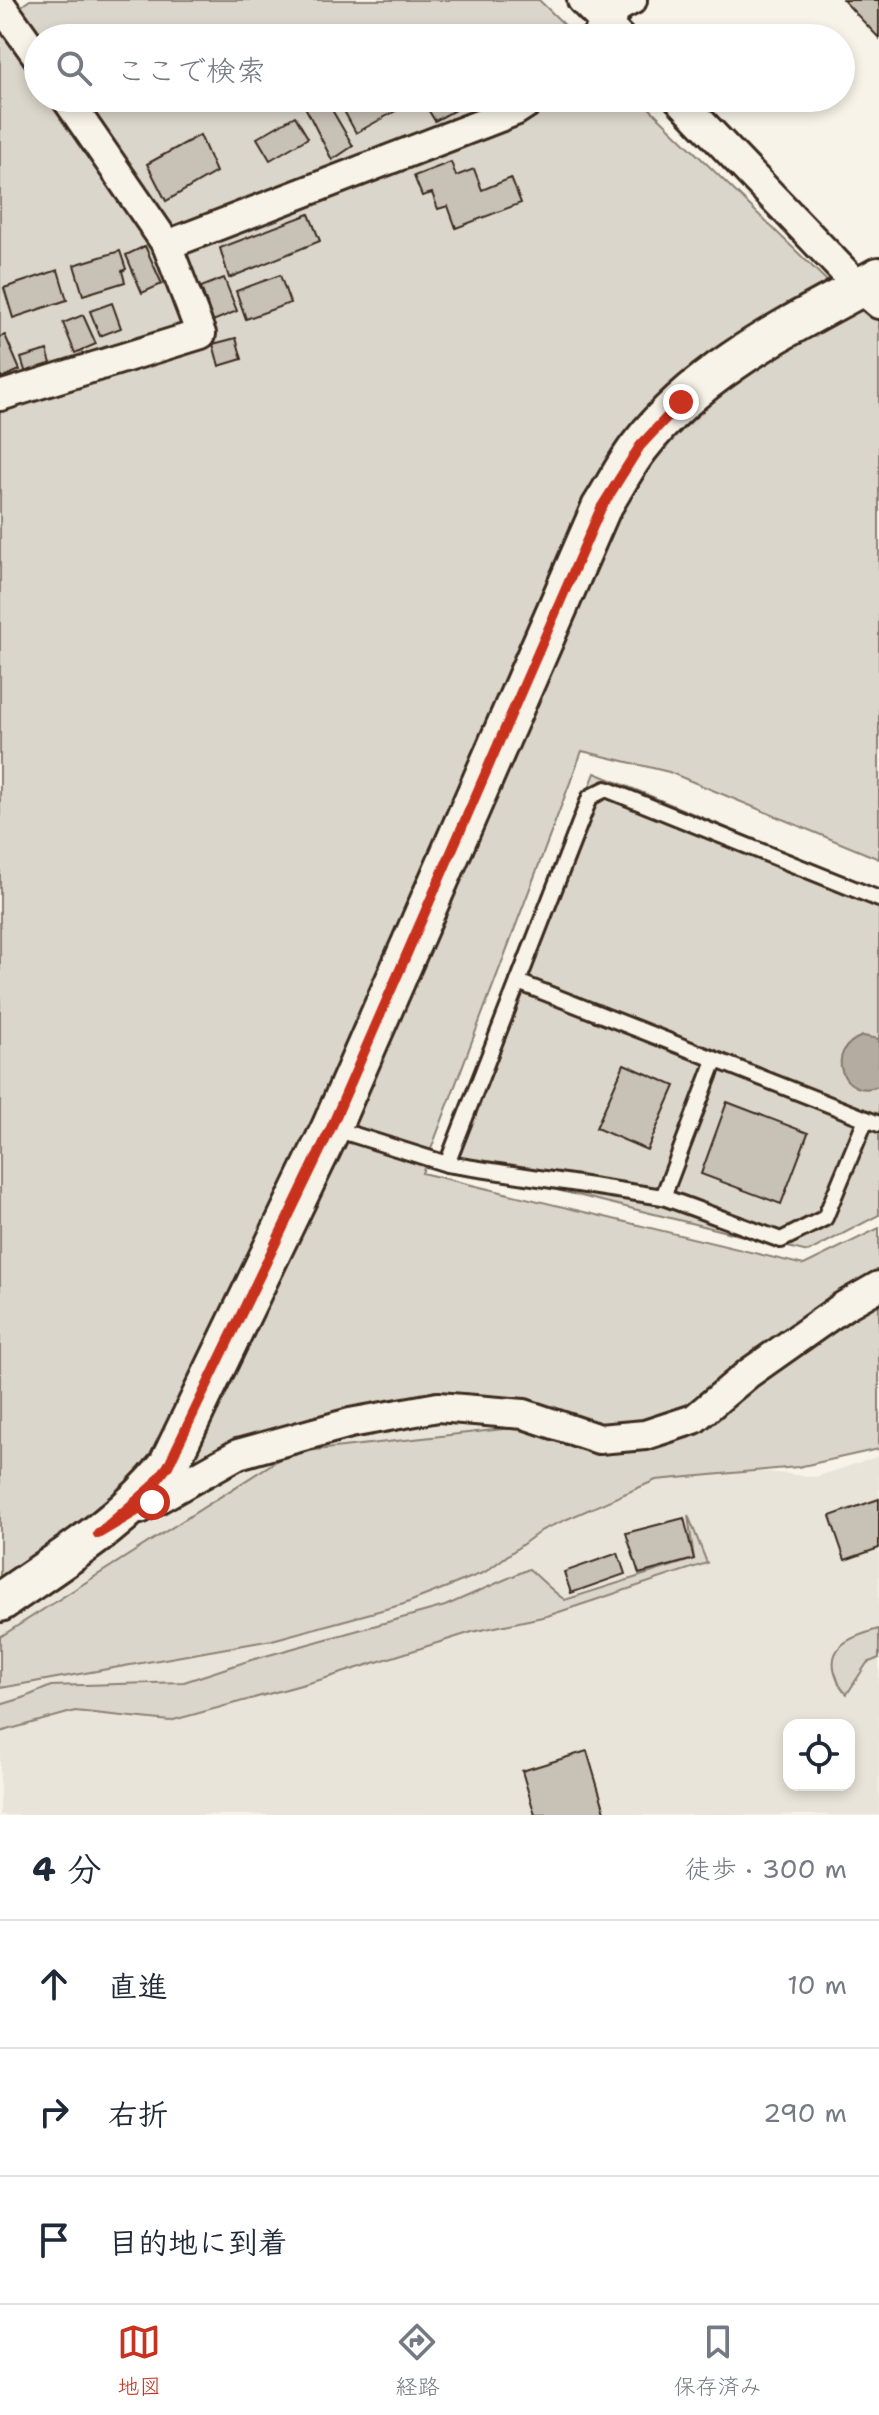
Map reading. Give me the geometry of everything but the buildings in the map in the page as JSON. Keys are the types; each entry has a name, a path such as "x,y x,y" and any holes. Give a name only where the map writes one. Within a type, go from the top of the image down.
{"street":[{"path":"582,0 600,24"},
{"path":"611,24 620,6 632,0"},
{"path":"8,5 24,33"},
{"path":"0,396 201,334 167,245 76,112"},
{"path":"167,245 512,112"},
{"path":"98,1534 152,1487 168,1466 331,1128 601,508 632,458 681,402 750,348 873,290 692,112"},
{"path":"0,1602 98,1534 238,1454 350,1423 438,1407 524,1414 599,1439 645,1435 694,1419 749,1373 844,1306 879,1286"}],"lane":[{"path":"447,1164 590,797 606,789 879,899"},
{"path":"331,1128 447,1164 663,1197 781,1240 825,1218 873,1122 518,982"},
{"path":"663,1197 715,1060"}],"shaded area":[{"path":"30,0 539,0 564,24 24,24 24,112 653,112 826,280 879,315 879,859 669,772 582,751 422,1173 804,1265 879,1228 879,1449 798,1467 656,1480 542,1530 485,1572 404,1604 272,1640 0,1688 0,1637 289,1453 530,1426 585,1435 435,1391 146,1481 0,1581 0,21"},
{"path":"595,773 879,891 879,1215 808,1252 443,1162"},
{"path":"863,1036 879,1039 879,1086 866,1089 847,1080 841,1061 843,1051"},
{"path":"515,1413 684,1463 816,1477 879,1456 879,1815 0,1815 0,1596 152,1502 385,1416"},
{"path":"688,1515 707,1563 547,1616 472,1632 323,1679 170,1721 75,1711 0,1732 0,1705 51,1686 184,1682 445,1606 529,1569 565,1600 694,1559"},
{"path":"879,1629 879,1658 867,1663 847,1694 839,1685 834,1657 851,1639"}],"route":[{"path":"152,1502 98,1534 152,1487 168,1466 331,1128 601,508 640,446 681,402"}]}
